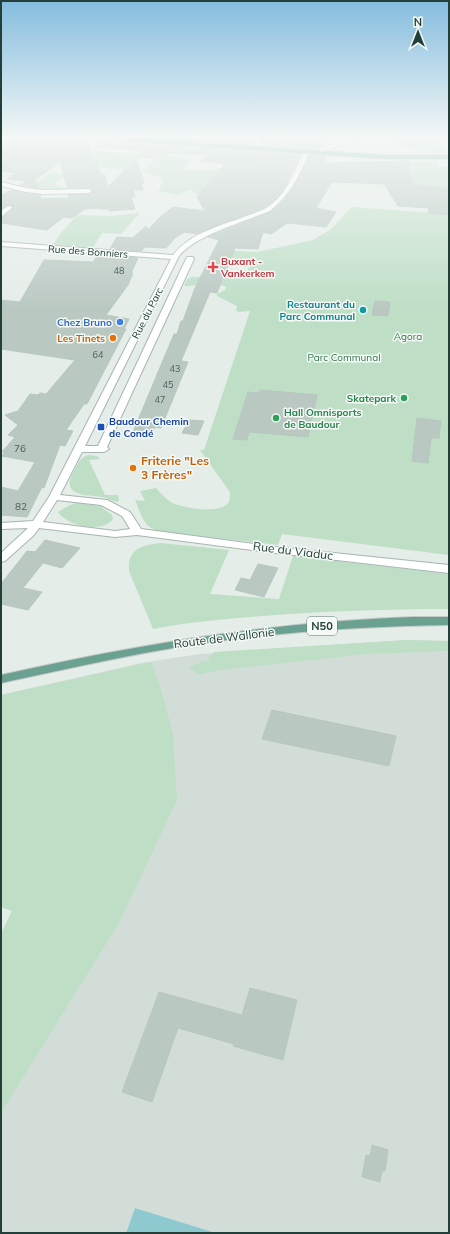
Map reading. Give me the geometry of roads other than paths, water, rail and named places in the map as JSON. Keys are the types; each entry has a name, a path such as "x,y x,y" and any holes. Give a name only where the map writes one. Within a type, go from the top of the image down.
{"main road":[{"name":"Route de Wallonie","path":"1,679 127,652 271,631 361,623 449,621"}],"street":[{"name":"Rue du Parc","path":"1,559 30,533 54,497 175,257 183,247 194,239 268,210 274,206 283,195"},
{"path":"1,215 10,207"},
{"name":"Rue des Bonniers","path":"1,244 175,257"},
{"name":"Rue du Parc","path":"77,449 104,450 102,447 190,258"},
{"path":"54,497 103,502 126,514 137,532"},
{"name":"Rue du Viaduc","path":"1,526 37,524 115,534 137,532 276,550 449,569"}],"water":[{"path":"135,1208 216,1233 126,1233"}],"place":[{"name":"Buxant - Vankerkem","path":"213,267"},
{"name":"Restaurant du Parc Communal","path":"363,310"},
{"name":"Chez Bruno","path":"120,322"},
{"name":"Les Tinets","path":"113,338"},
{"name":"Skatepark","path":"404,398"},
{"name":"Hall Omnisports de Baudour","path":"276,418"},
{"name":"Baudour Chemin de Condé","path":"101,427"},
{"name":"Friterie \"Les 3 Frères\"","path":"133,468"}],"park label":[{"name":"Agora","path":"408,336"},
{"name":"Parc Communal","path":"344,357"}]}
